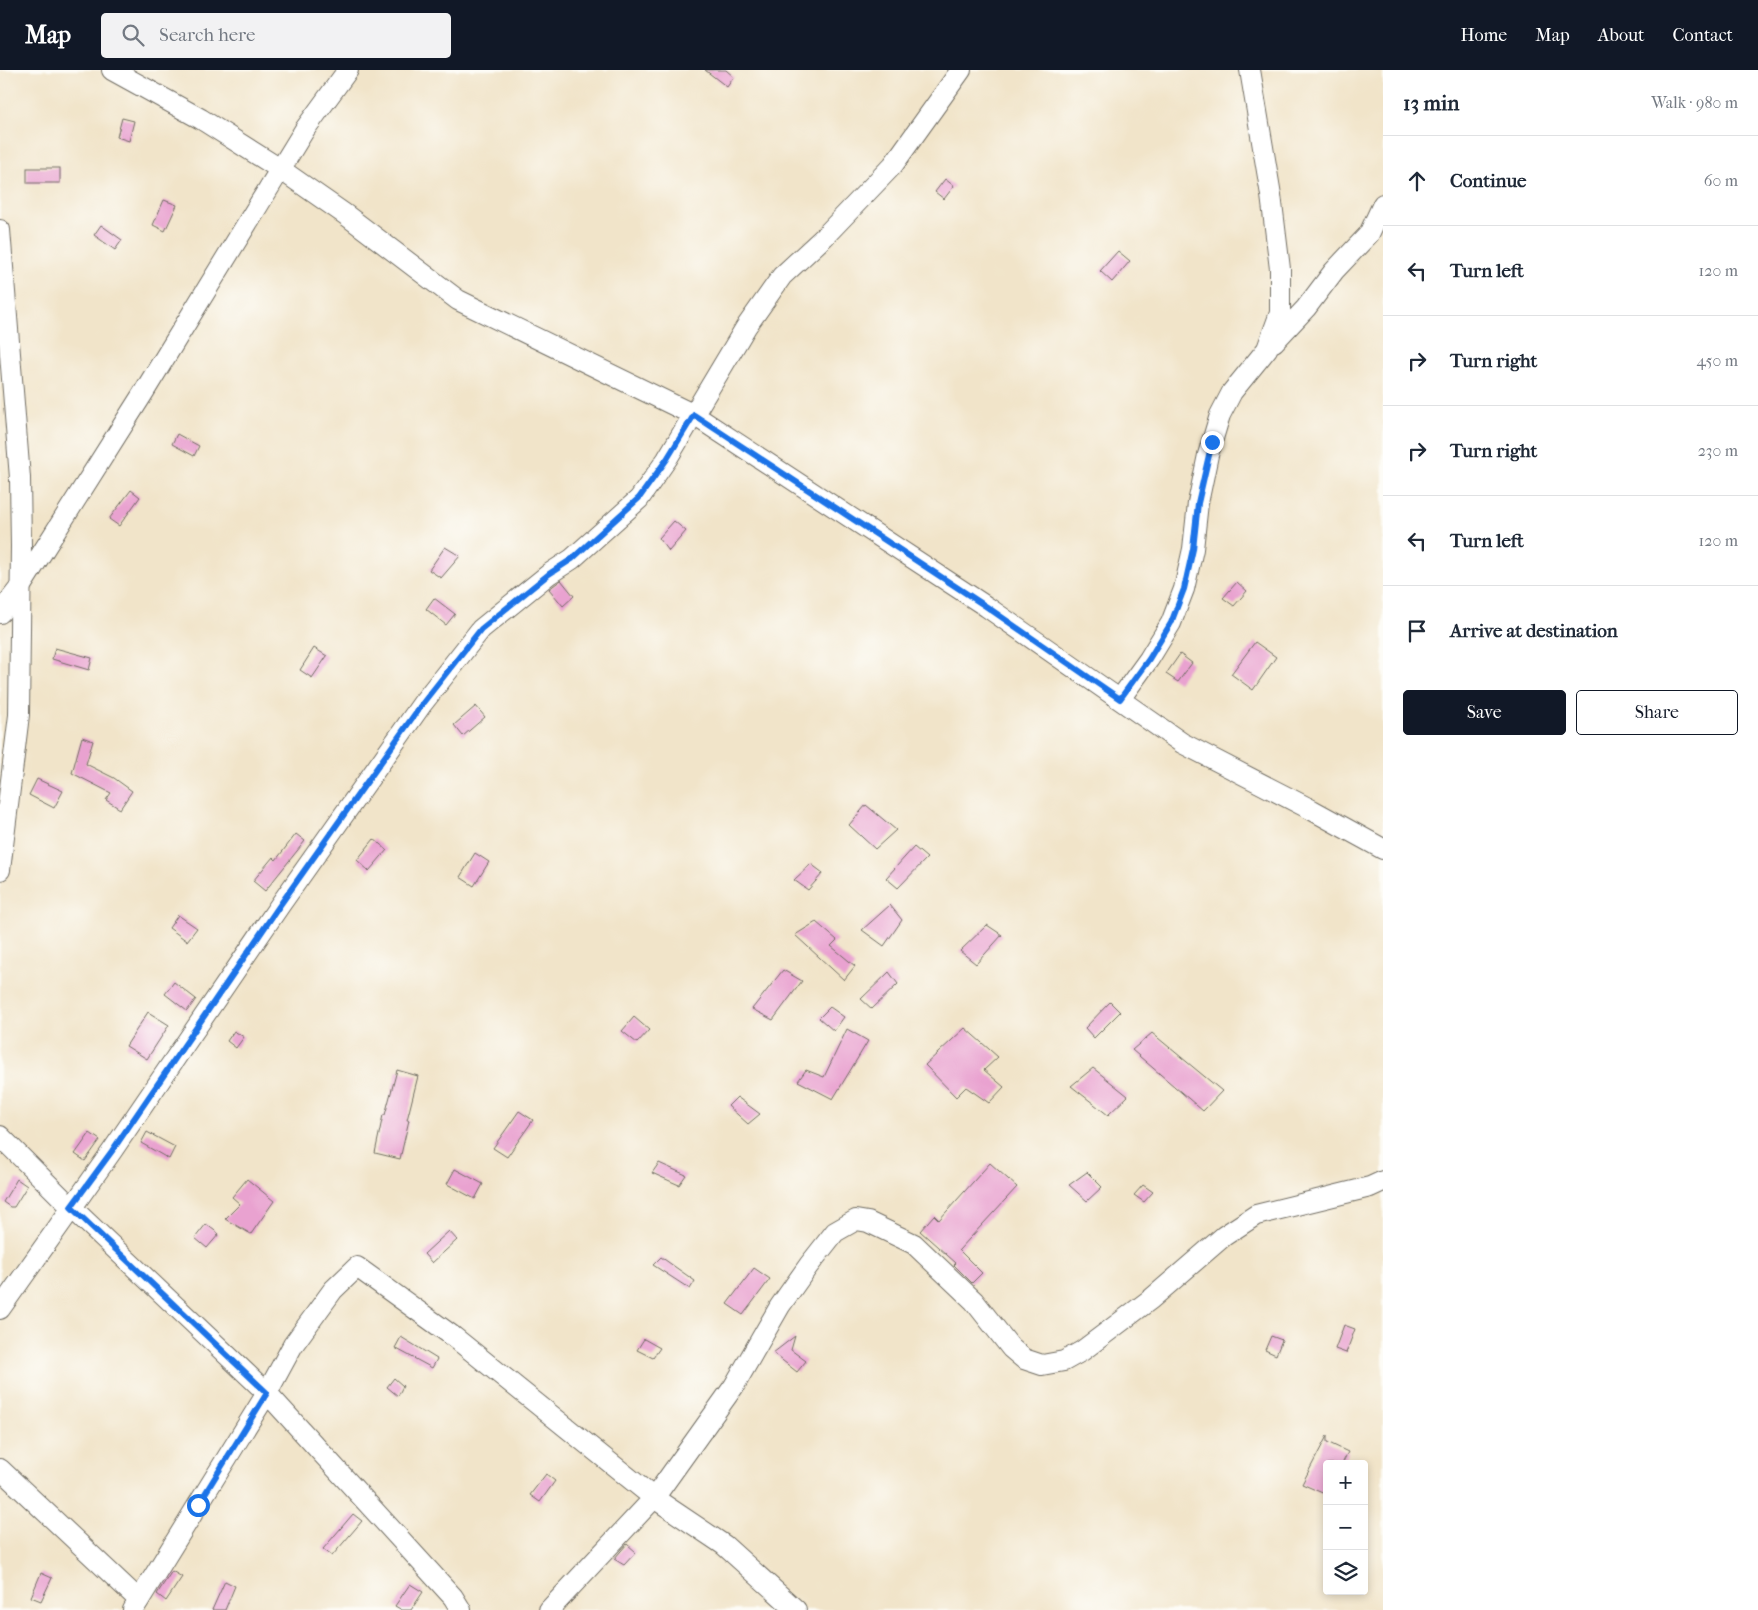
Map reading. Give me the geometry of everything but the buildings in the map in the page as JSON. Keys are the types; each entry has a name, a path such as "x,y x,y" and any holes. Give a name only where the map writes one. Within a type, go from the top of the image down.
{"street":[{"path":"112,70 201,119 280,169 346,215 458,300 694,415 987,607 1182,743 1383,849"},
{"path":"0,613 21,586 142,395 304,129 348,70"},
{"path":"0,1309 112,1151 280,905 400,736 481,629 549,574 572,559 639,498 667,459 746,327 782,276 824,237 893,165 962,70"},
{"path":"1250,70 1271,195 1280,269 1280,313 1267,349"},
{"path":"1120,699 1149,659 1171,623 1184,589 1193,549 1198,503 1208,455 1220,415 1232,392 1267,349 1306,308 1334,271 1369,234 1383,204"},
{"path":"0,230 20,478 21,586 19,715 0,870"},
{"path":"0,1136 71,1207 267,1393 453,1597 461,1610"},
{"path":"549,1610 654,1498 734,1386 780,1306 804,1272 835,1232 856,1220 868,1222 914,1244 974,1301 1012,1348 1024,1359 1042,1365 1064,1360 1082,1351 1151,1299 1224,1236 1256,1215 1370,1187 1383,1181"},
{"path":"0,1468 136,1605 267,1393 299,1337 333,1290 357,1267 454,1337 654,1498 724,1545 796,1610"}],"route":[{"path":"198,1505 267,1393 71,1207 112,1151 280,905 422,704 481,629 549,574 572,559 639,498 667,459 694,415 987,607 1120,699 1149,659 1171,623 1184,589 1193,549 1198,503 1212,442"}]}
